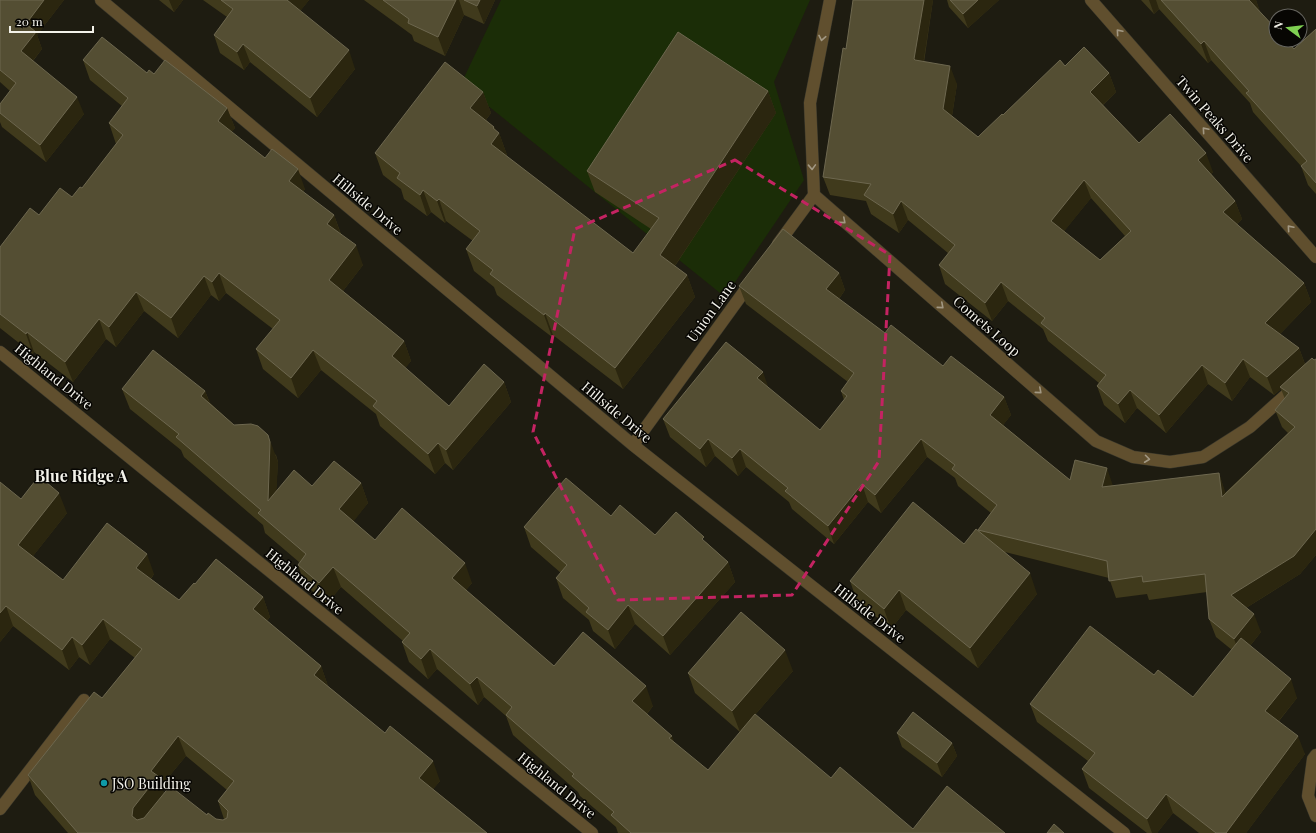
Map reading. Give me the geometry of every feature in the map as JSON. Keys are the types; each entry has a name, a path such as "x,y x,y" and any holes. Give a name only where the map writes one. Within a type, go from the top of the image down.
{"street":[{"name":"Hillside Drive","path":"101,0 633,445 1124,833"},
{"path":"773,252 814,195 810,103 830,0"},
{"name":"Twin Peaks Drive","path":"1090,0 1316,257"},
{"name":"Comets Loop","path":"814,195 1096,441 1132,457 1170,462 1203,457 1250,427 1316,368"},
{"name":"Union Lane","path":"633,445 759,271"},
{"name":"Highland Drive","path":"0,352 592,833"},
{"path":"0,808 84,700"},
{"path":"1316,755 1313,759 1308,796 1316,816"}],"highlighted area":[{"path":"735,160 890,255 879,461 792,595 618,600 533,432 575,229"}],"green space":[{"path":"501,0 810,0 774,82 804,180 725,297 461,84"}],"building":[{"path":"0,0 44,0 26,24 36,32 21,51 77,97 40,145 0,113 0,104 16,83 0,70"},
{"path":"221,0 287,0 349,50 310,98 243,44 237,52 214,35 233,9"},
{"path":"383,0 456,0 438,37 408,23 409,19"},
{"path":"464,0 480,0 477,6"},
{"path":"853,0 924,0 914,59 950,66 943,109 978,137 1060,60 1065,66 1084,47 1109,73 1090,92 1139,143 1170,114 1206,153 1198,160 1235,201 1223,212 1304,283 1265,323 1299,348 1267,377 1243,359 1225,383 1202,365 1159,415 1130,390 1118,404 1097,386 1106,375 1041,323 1045,318 1001,282 985,303 939,265 955,245 901,201 893,214 864,195 871,184 823,177 843,48 846,49","holes":["1084,180 1131,231 1100,260 1051,221"]},
{"path":"950,0 978,0 963,14"},
{"path":"1161,0 1249,0 1268,20 1268,48 1308,48 1308,36 1316,29 1316,183 1301,166 1307,161 1246,93 1249,91 1204,41 1201,44"},
{"path":"678,32 768,91 660,255 687,275 615,368 545,313 544,315 490,274 493,270 466,249 480,231 439,199 437,201 423,190 420,195 397,178 400,173 375,153 445,62 483,92 470,108 494,127 493,128 499,133 491,144 633,253 659,218 587,171"},
{"path":"102,37 147,73 149,70 154,74 165,60 227,108 218,121 265,158 272,149 298,169 289,181 334,215 327,224 356,245 329,280 404,341 392,356 449,406 484,364 504,382 446,450 438,443 428,454 373,406 377,401 313,350 291,378 256,349 280,320 219,273 212,282 204,276 171,318 136,292 109,327 99,319 65,362 27,332 26,334 0,314 0,247 30,208 39,215 60,188 72,197 80,187 82,188 123,135 109,123 128,98 83,60"},
{"path":"783,229 839,273 826,289 885,333 891,325 943,366 951,356 1004,397 990,415 1070,480 1075,460 1107,468 1102,487 1219,473 1222,497 1295,427 1275,410 1289,393 1280,387 1312,358 1314,360 1316,359 1316,529 1294,556 1231,595 1254,614 1234,639 1209,619 1205,574 1143,582 1142,576 1109,581 1107,561 978,530 997,505 952,469 955,465 921,439 875,495 862,484 828,526 785,491 788,488 740,449 732,458 708,439 700,449 663,419 726,342 763,372 757,378 820,430 847,396 841,391 854,373 739,286"},
{"path":"153,350 205,391 201,396 234,425 251,424 258,426 268,435 270,442 268,501 294,470 312,486 334,461 361,483 339,509 375,540 402,508 465,563 452,578 554,666 583,632 646,686 632,701 672,736 669,738 708,770 755,714 831,778 840,767 913,829 947,786 1005,833 631,833 611,815 614,812 572,776 574,774 506,715 512,707 477,677 470,684 430,649 421,659 402,642 410,633 333,567 319,583 298,565 306,554 258,513 261,510 176,437 179,434 122,389"},
{"path":"39,476 59,493 18,545 63,580 107,523 147,554 136,568 179,600 216,559 263,597 253,609 321,666 314,675 385,733 390,726 433,761 419,778 487,833 78,833 28,775 94,692 102,698 142,649 103,619 82,645 72,637 62,650 6,606 0,613 0,482 21,499","holes":["178,736 234,781 218,801 228,811 227,818 223,820 216,819 208,813 207,815 170,786 144,818 137,820 132,816 133,808 158,776 151,771"]},
{"path":"566,478 611,516 620,505 655,535 676,512 704,537 702,539 728,562 663,636 628,605 608,630 586,612 589,608 556,578 567,565 524,527"},
{"path":"913,502 964,544 976,529 1030,573 970,648 899,590 884,609 850,581"},
{"path":"741,612 785,650 732,711 688,673"},
{"path":"1090,626 1154,675 1158,670 1193,697 1241,638 1291,679 1265,711 1298,736 1226,833 1216,833 1166,794 1147,819 1082,769 1095,753 1030,704"},
{"path":"913,712 952,743 937,763 897,733"},
{"path":"1054,824 1064,833 1047,833"}],"place":[{"name":"JSO Building","path":"104,783"}],"district":[{"name":"Blue Ridge A","path":"81,475"}]}
